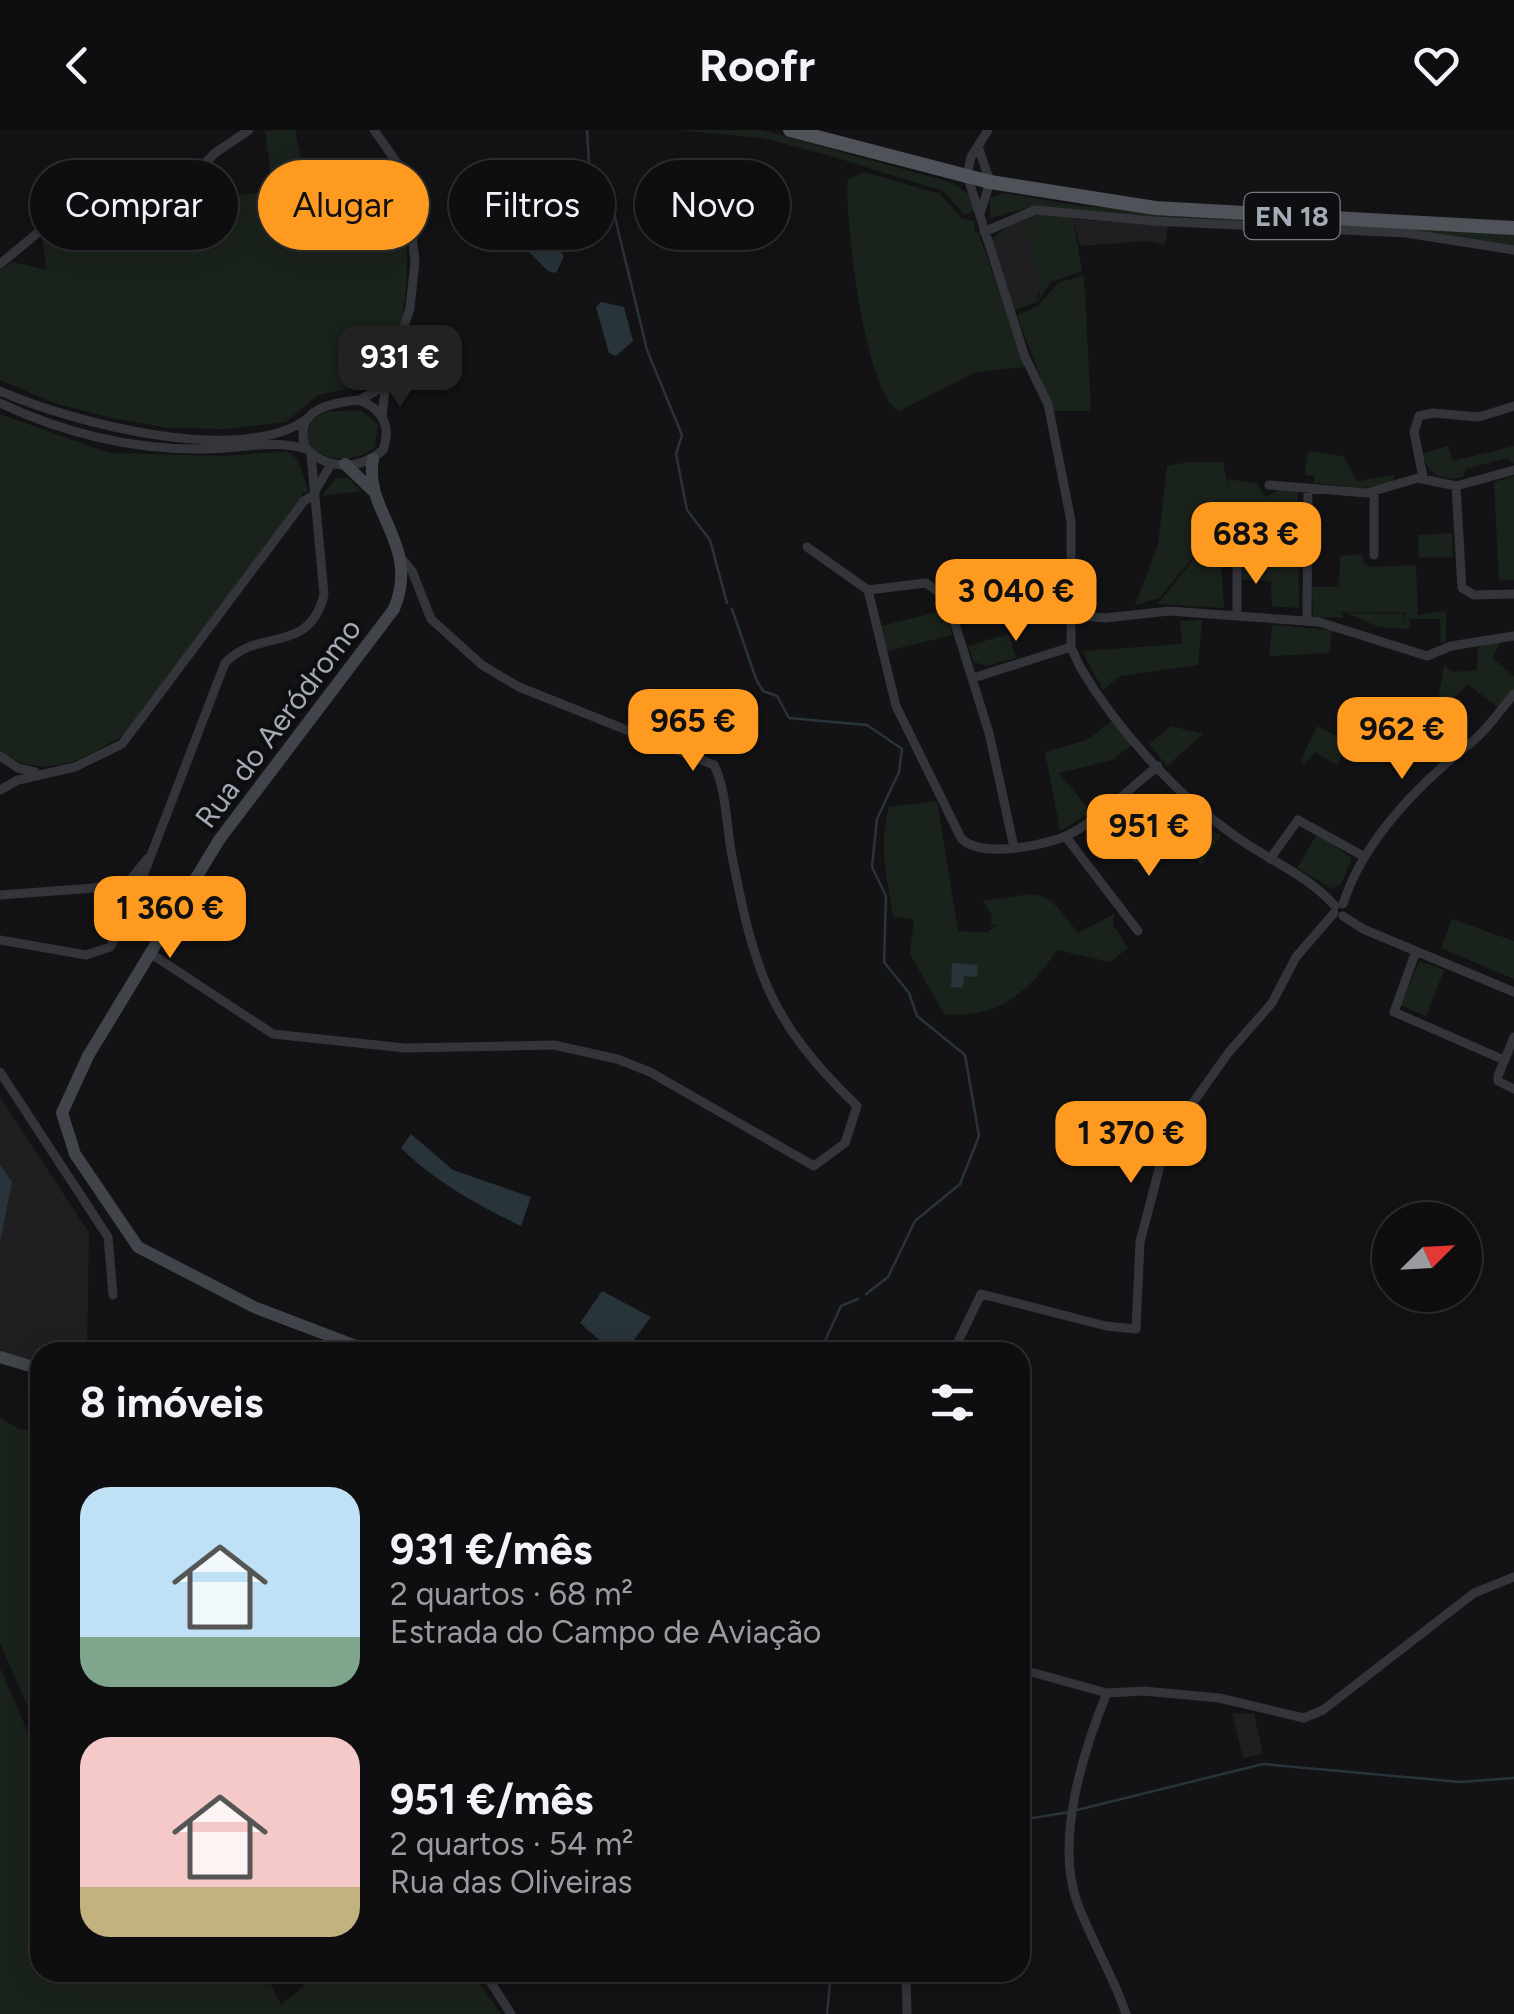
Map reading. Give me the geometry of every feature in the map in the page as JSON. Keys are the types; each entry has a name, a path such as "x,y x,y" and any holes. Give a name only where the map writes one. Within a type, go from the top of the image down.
{"main road":[{"name":"EN 18","path":"790,130 990,182 1155,208 1514,228"},
{"name":"Rua do Aeródromo","path":"345,1342 254,1308 162,1263 124,1231 75,1154 63,1126 65,1101 150,953 246,800 394,609 402,582 400,557 374,492 373,459"},
{"path":"345,464 374,492"},
{"path":"0,1357 30,1366"}],"street":[{"path":"0,264 57,217 165,204 215,153 249,130"},
{"path":"374,130 405,174 415,261 410,308 391,367 382,416"},
{"path":"988,130 970,156 966,175 1024,356 1048,404 1072,521 1071,646 1092,686 1158,766 1208,815 1270,859 1320,888 1339,910 1416,951 1514,992"},
{"path":"979,148 990,182 980,214"},
{"path":"984,232 1035,210 1173,222 1406,233 1514,250"},
{"path":"0,391 40,409 110,428 194,439 290,431 329,403 359,400 376,390 391,367"},
{"path":"0,403 48,425 130,444 204,450 291,444 330,466 373,459 388,438 376,407 359,400"},
{"path":"1422,478 1414,432 1419,416 1433,412 1479,417 1514,406"},
{"path":"0,940 86,955 110,947 121,933 225,663 240,651 305,631 318,615 324,594 315,492 309,452 301,436 308,418"},
{"path":"0,773 74,767 122,744 315,492 330,466"},
{"path":"1269,485 1374,492 1422,478 1456,486 1514,470"},
{"path":"1456,486 1462,588 1474,595 1514,594"},
{"path":"1306,621 1308,488"},
{"path":"1374,492 1374,555"},
{"path":"807,546 868,590 896,706 961,838 977,850 1066,836 1158,766"},
{"path":"150,953 273,1034 403,1048 554,1046 617,1059 650,1072 814,1166 845,1143 858,1108 792,1036 762,984 751,950 714,764 519,687 482,665 431,619 412,572 400,557"},
{"path":"1237,558 1237,616"},
{"path":"868,590 926,583 947,598 972,678 1014,847"},
{"path":"1072,614 1105,618 1168,611 1306,621 1347,627 1427,656 1452,646 1514,636"},
{"path":"972,678 1071,646"},
{"path":"958,1342 981,1294 1106,1326 1136,1329 1140,1242 1148,1198 1167,1140 1233,1047 1272,1003 1296,957 1339,910 1363,856 1439,766 1475,740 1514,694"},
{"path":"0,756 18,774"},
{"path":"0,790 18,774"},
{"path":"1100,812 1142,860 1156,857 1208,815"},
{"path":"1270,859 1298,820 1363,856"},
{"path":"1066,836 1138,932"},
{"path":"0,895 94,888 130,880 149,857"},
{"path":"94,888 116,902 121,933"},
{"path":"1416,951 1394,1012 1504,1060"},
{"path":"1514,1037 1498,1081 1514,1089"},
{"path":"0,1072 108,1237 113,1295"},
{"path":"1030,1672 1106,1692 1219,1698 1273,1714 1315,1716 1474,1594 1514,1577"},
{"path":"1106,1692 1074,1798 1072,1883 1126,2014"},
{"path":"491,1982 512,2014"},
{"path":"906,1982 907,2014"}],"shaded area":[{"path":"295,130 302,160 269,160 265,131"},
{"path":"676,130 762,130 953,183 968,194 975,211 965,215 943,191 824,154 762,138"},
{"path":"864,172 940,194 962,219 975,221 974,233 978,232 1026,367 976,372 899,411 887,398 867,340 853,265 848,179"},
{"path":"258,193 258,250 406,250 402,318 387,363 375,383 318,395 286,422 226,429 168,428 112,418 57,404 0,380 0,270 13,262 47,270 44,250 238,250 238,195"},
{"path":"1005,193 1080,206 1514,234 1514,246 1384,227 1152,217 1034,206 990,218 990,198"},
{"path":"1034,214 1073,218 1082,271 1051,282 1038,301 1014,310 1002,277 1013,303 1039,299 1040,293 1033,248 1025,234 1029,220 1016,223 992,244 990,240 1015,221"},
{"path":"1032,215 1040,291 1035,303 1014,310 990,241 1015,221"},
{"path":"1073,219 1168,226 1165,245 1148,241 1080,246"},
{"path":"527,250 559,250 564,256 556,273 548,271"},
{"path":"1084,276 1091,411 1053,411 1017,315 1038,306 1059,282"},
{"path":"601,302 624,307 633,341 616,356 609,353 596,307"},
{"path":"360,410 378,424 375,447 367,452 349,458 329,457 306,442 312,420 325,412"},
{"path":"0,414 109,453 225,456 287,451 298,460 308,491 302,494 301,507 126,733 64,764 33,765 0,751"},
{"path":"1448,446 1453,461 1514,446 1514,464 1507,458 1466,469 1463,477 1442,477 1431,471 1423,453"},
{"path":"1308,451 1343,456 1357,481 1394,475 1393,482 1363,488 1313,483 1315,476 1305,475"},
{"path":"1223,462 1229,491 1228,479 1258,484 1265,497 1281,489 1298,491 1297,523 1292,523 1291,530 1299,530 1299,608 1272,606 1271,581 1242,580 1243,544 1227,543 1239,537 1241,528 1224,540 1207,541 1159,598 1135,605 1158,545 1167,466"},
{"path":"1514,476 1514,580 1499,581 1494,482"},
{"path":"336,478 348,478 361,491 322,496"},
{"path":"1452,533 1453,557 1419,558 1418,535"},
{"path":"1220,547 1224,608 1158,604 1193,560"},
{"path":"1362,554 1363,563 1372,567 1416,565 1418,615 1446,611 1446,641 1441,643 1440,619 1410,619 1409,629 1379,627 1346,613 1404,614 1405,621 1406,613 1327,612 1343,613 1343,618 1313,617 1312,587 1339,587 1340,556"},
{"path":"946,610 952,635 887,651 881,626"},
{"path":"1202,620 1198,665 1120,676 1103,690 1082,651 1182,644 1180,621"},
{"path":"1272,625 1332,630 1329,653 1269,656"},
{"path":"1009,634 1016,658 987,666 974,662 968,646"},
{"path":"1502,640 1492,658 1514,676 1514,690 1499,708 1467,684 1444,710 1437,706 1444,665 1453,672 1477,670 1478,647"},
{"path":"1113,720 1133,744 1112,760 1059,773 1091,812 1060,831 1045,752 1087,740"},
{"path":"1171,726 1203,734 1167,766 1149,744"},
{"path":"1317,726 1348,741 1338,766 1315,752 1305,764 1301,760"},
{"path":"937,801 958,931 988,932 997,925 991,924 992,915 982,900 1036,895 1054,904 1078,933 1114,914 1113,925 1128,948 1110,962 1057,950 1035,979 1010,1000 979,1012 944,1014 910,954 914,919 893,917 884,849 889,807"},
{"path":"1204,828 1221,835 1201,865 1183,843"},
{"path":"1317,834 1352,858 1341,884 1333,889 1297,868"},
{"path":"1452,919 1514,941 1514,979 1441,948"},
{"path":"1420,961 1444,970 1426,1016 1400,1005"},
{"path":"952,963 978,965 977,977 964,976 963,988 951,987"},
{"path":"0,1097 89,1233 87,1342 30,1342 30,1361 0,1353"},
{"path":"411,1134 453,1170 531,1197 521,1226 429,1172 401,1148"},
{"path":"0,1165 12,1182 0,1242"},
{"path":"602,1291 651,1317 632,1342 602,1342 580,1323"},
{"path":"0,1418 19,1429 30,1430 30,1712 0,1643"},
{"path":"0,1668 30,1737 30,1982 270,1982 281,2005 304,1986 302,1982 478,1982 501,2014 0,2014"},
{"path":"1232,1713 1254,1714 1263,1754 1243,1758"}],"waterway":[{"path":"587,130 589,162 613,209 647,350 682,435 676,454 687,510 710,540 727,603"},
{"path":"732,609 756,679 763,691 777,696 789,718 867,725 902,749 899,772 877,819 872,867 886,896 884,962 909,993 917,1016 965,1055 979,1136 960,1184 915,1221 888,1277 866,1294"},
{"path":"825,1342 841,1306 858,1299"},
{"path":"1077,1810 1263,1764 1460,1782 1514,1778"},
{"path":"1030,1818 1070,1812"},
{"path":"827,2014 830,1982"}]}
